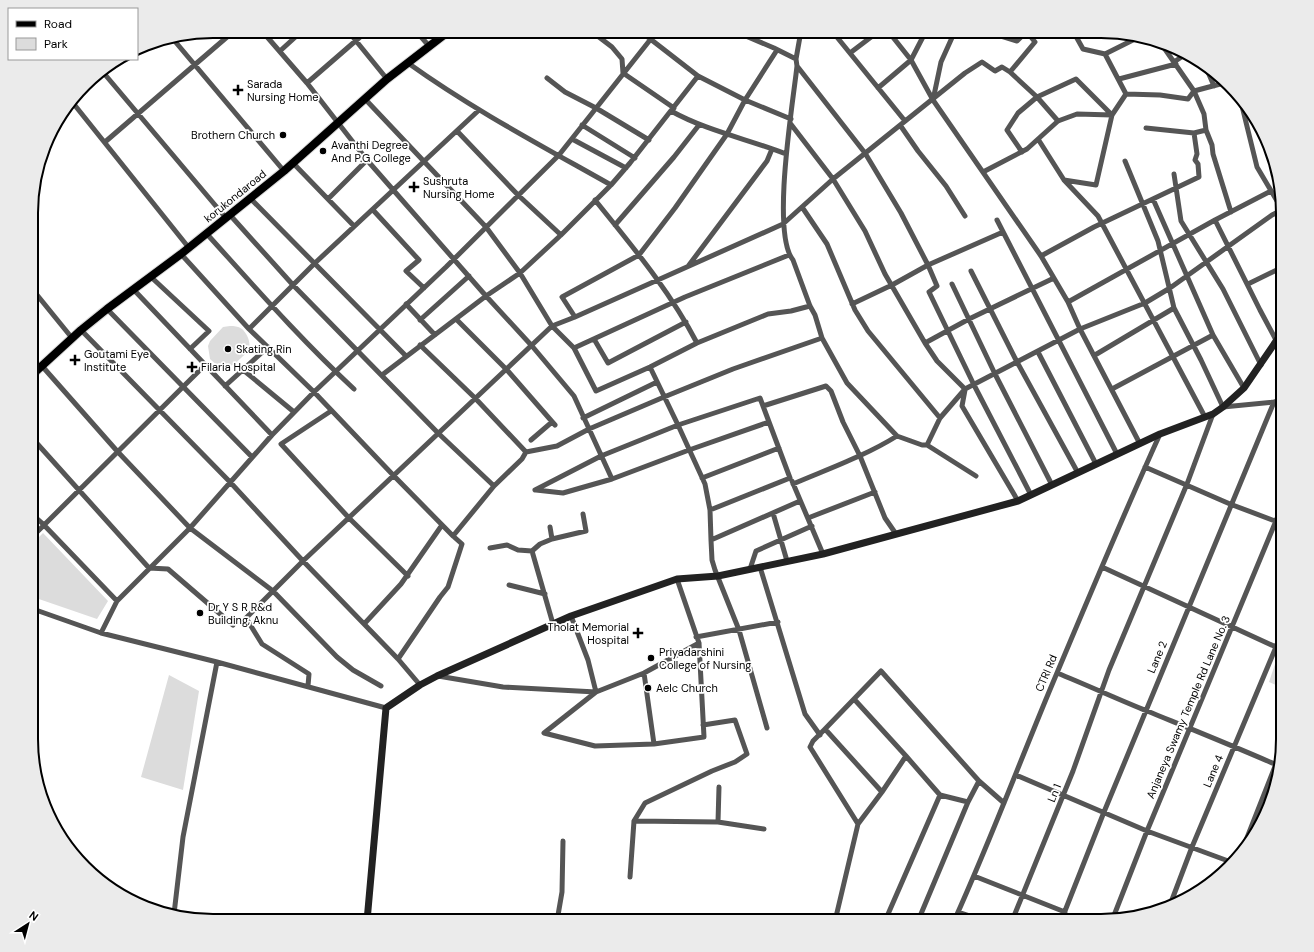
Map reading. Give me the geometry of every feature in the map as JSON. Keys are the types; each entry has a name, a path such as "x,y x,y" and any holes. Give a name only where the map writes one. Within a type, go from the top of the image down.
{"main road":[{"name":"korukondaroad","path":"38,370 81,330 107,309 189,248 284,171 386,79 439,38"}],"street":[{"path":"105,142 226,38"},
{"path":"268,38 307,83 367,160 486,296 532,346 574,396 612,479"},
{"path":"280,51 294,38"},
{"path":"307,83 358,38"},
{"path":"422,38 429,46"},
{"path":"600,38 612,47 622,59 623,73 690,122 786,154"},
{"path":"750,38 796,59"},
{"path":"799,38 791,121 786,154 783,224 789,255 793,260 810,306 815,315 822,338 847,384 897,436 922,445 927,445 976,476"},
{"path":"838,38 905,121"},
{"path":"850,53 869,38"},
{"path":"893,38 910,60 933,100 1041,256 1068,302 1080,329 1095,355 1140,444"},
{"path":"878,88 910,60 922,38"},
{"path":"933,100 941,62 952,38"},
{"path":"1007,38 1017,41 1020,38"},
{"path":"1010,72 1035,42 1031,38"},
{"path":"1077,38 1083,49 1105,54 1132,40"},
{"path":"356,40 386,79"},
{"path":"101,633 117,601 190,528 252,457 294,412 454,259 559,155 650,40 698,76 791,121 833,179 865,231 891,285 937,361 965,389"},
{"path":"175,42 284,171"},
{"path":"575,317 562,297 639,254 675,208 727,134 745,100 777,50"},
{"path":"1166,50 1194,91 1204,114 1206,130 1212,145 1213,154 1231,212"},
{"path":"1105,54 1126,94"},
{"path":"1119,79 1175,63 1181,58"},
{"path":"308,686 310,674 262,644 246,618 303,561 552,326 783,224 833,179 965,73 982,62 994,71 1002,67 1010,72 1037,97 1058,121"},
{"path":"408,63 441,87 479,110 611,185"},
{"path":"797,66 865,153 901,213 928,265 937,286 929,292 974,385 1031,495"},
{"path":"106,75 228,216 293,285 358,350 438,434 494,486"},
{"path":"382,375 486,296 520,273 561,235 611,185 635,158 698,76"},
{"path":"1210,76 1214,86"},
{"path":"547,78 565,92 596,108 648,140"},
{"path":"1022,152 1007,130 1018,113 1037,97 1076,79 1112,115"},
{"path":"1126,94 1160,95 1188,99 1194,91 1220,84"},
{"path":"1064,180 1096,185 1112,115 1126,94"},
{"path":"365,98 486,227 520,273 552,326 574,348 596,392 697,343 768,314 791,311 810,306"},
{"path":"75,105 189,248"},
{"path":"249,329 315,263 479,110"},
{"path":"984,172 1022,152 1058,121 1077,114 1112,115"},
{"path":"1248,118 1257,167 1276,200"},
{"path":"582,125 635,158"},
{"path":"615,225 700,125"},
{"path":"900,125 918,151 946,186 965,216"},
{"path":"1146,128 1194,133 1206,130"},
{"path":"457,131 518,195 561,235"},
{"path":"1041,256 1102,223 1199,177 1198,164 1195,160 1197,154 1194,133"},
{"path":"572,139 626,168"},
{"path":"1038,139 1064,180 1098,216 1205,418"},
{"path":"688,266 766,161 772,149"},
{"path":"328,199 367,160"},
{"path":"1125,161 1158,241 1174,308 1194,345 1223,408"},
{"path":"293,163 354,226"},
{"path":"1174,174 1181,221 1223,288 1261,365"},
{"path":"1068,302 1189,234 1271,191"},
{"path":"250,198 406,356"},
{"path":"1153,199 1213,335 1244,388"},
{"path":"595,200 658,280 686,322 697,343"},
{"path":"802,207 827,244 852,304 868,331 940,418"},
{"path":"373,210 419,260 406,271 424,288"},
{"path":"927,445 940,418 965,389 1080,329 1145,303 1170,288 1276,213"},
{"path":"997,220 1117,454"},
{"path":"38,611 101,633 217,662 386,708 420,685 437,676 571,616 678,579 718,576 823,554 1018,502 1160,434 1213,414 1223,408 1244,388 1261,365 1276,340 1215,220"},
{"path":"852,304 928,265 1003,232"},
{"path":"206,233 272,306 335,372 354,389"},
{"path":"181,254 249,329 314,392 394,476 462,544 448,587 440,596 398,659"},
{"path":"574,348 673,302 789,255"},
{"path":"1248,284 1276,270"},
{"path":"971,271 1017,362 1078,473"},
{"path":"420,320 469,276"},
{"path":"151,277 209,331 190,349"},
{"path":"925,342 1054,278"},
{"path":"952,284 995,374 1052,485"},
{"path":"134,290 272,435"},
{"path":"38,297 72,338"},
{"path":"406,304 435,335"},
{"path":"1095,355 1174,308"},
{"path":"107,309 252,457"},
{"path":"456,319 507,370 554,423 531,440"},
{"path":"594,339 608,363 686,322"},
{"path":"81,330 230,482 303,561 365,623 420,685"},
{"path":"1112,389 1213,335"},
{"path":"453,536 494,486 522,459 526,452 557,446 589,429 664,397 733,369 822,338"},
{"path":"420,345 475,398 526,452"},
{"path":"226,386 242,369 268,347"},
{"path":"1038,352 1096,464"},
{"path":"38,529 205,365"},
{"path":"42,366 117,451 190,528 272,592 337,657 353,670 381,686"},
{"path":"650,367 705,484 710,510 712,560 739,630 767,728"},
{"path":"242,369 294,412"},
{"path":"583,418 657,382"},
{"path":"763,406 826,386 831,391 843,422 860,456 885,518 896,534"},
{"path":"965,389 962,406 1018,502"},
{"path":"769,422 612,479 563,493 535,490 601,456 678,425 760,398 779,448 790,478 823,554"},
{"path":"1223,408 1274,402"},
{"name":"Lane 2","path":"1065,912 1104,812 1230,504 1274,402"},
{"path":"331,411 281,444 349,518 408,576"},
{"name":"Ln 1","path":"1015,914 1064,796 1109,670 1187,484 1213,414"},
{"name":"CTRI Rd","path":"958,912 1057,673 1160,434"},
{"path":"793,484 860,456 897,436"},
{"path":"38,445 149,568 168,569 233,625"},
{"path":"702,478 779,448"},
{"path":"1145,467 1230,504 1275,521"},
{"path":"710,510 790,478"},
{"path":"808,518 875,492"},
{"path":"711,540 800,501"},
{"path":"772,513 787,561"},
{"path":"490,548 507,545 518,550 532,551 540,544 552,539 586,531 584,514"},
{"path":"38,520 117,601"},
{"name":"Anjaneya Swamy Temple Rd Lane No. 3","path":"1115,914 1147,831 1275,521"},
{"path":"365,623 408,576 442,525"},
{"path":"750,569 756,551 812,526"},
{"path":"550,527 552,539"},
{"path":"532,551 553,624"},
{"path":"760,567 805,714 820,735"},
{"path":"1102,567 1276,646"},
{"path":"678,579 699,644 704,738 654,744 595,746 544,733 596,692 644,673 699,644"},
{"path":"509,585 545,594"},
{"path":"571,616 588,660 596,692"},
{"path":"696,637 778,622"},
{"name":"Lane 4","path":"1172,899 1192,847 1276,646"},
{"path":"174,910 183,837 217,662"},
{"path":"858,824 810,747 825,729 881,671 979,781 1004,803"},
{"path":"644,673 654,744"},
{"path":"1057,673 1275,764"},
{"path":"437,676 503,687 596,692"},
{"path":"854,699 940,795 968,802"},
{"path":"369,914 386,708"},
{"path":"630,877 634,821 645,803 712,771 735,762 747,754 735,720 703,724"},
{"path":"825,729 882,792"},
{"path":"837,914 858,824 906,756"},
{"path":"1016,775 1147,831 1227,861"},
{"path":"1251,829 1272,778"},
{"path":"921,914 968,802 979,781"},
{"path":"718,822 719,787"},
{"path":"888,914 940,795"},
{"path":"634,821 718,822 764,829"},
{"path":"559,914 562,892 563,841"},
{"path":"974,876 1065,912"},
{"path":"958,912 964,914"}],"green space":[{"name":"Skating Rin","path":"223,327 238,327 244,331 248,339 249,348 247,353 237,362 226,368 219,366 210,359 208,346 210,341"},
{"path":"43,533 108,601 97,619 38,599 38,538"},
{"path":"1276,661 1276,685 1269,682"},
{"path":"169,675 199,691 183,790 141,777"}],"place":[{"name":"Sarada Nursing Home","path":"238,90"},
{"name":"Brothern Church","path":"283,135"},
{"name":"Avanthi Degree And P.G College","path":"323,151"},
{"name":"Sushruta Nursing Home","path":"414,187"},
{"name":"Skating Rin","path":"228,349"},
{"name":"Goutami Eye Institute","path":"75,360"},
{"name":"Filaria Hospital","path":"192,367"},
{"name":"Dr Y S R R&d Building, Aknu","path":"200,613"},
{"name":"Tholat Memorial Hospital","path":"638,633"},
{"name":"Priyadarshini College of Nursing","path":"651,658"},
{"name":"Aelc Church","path":"648,688"}]}
